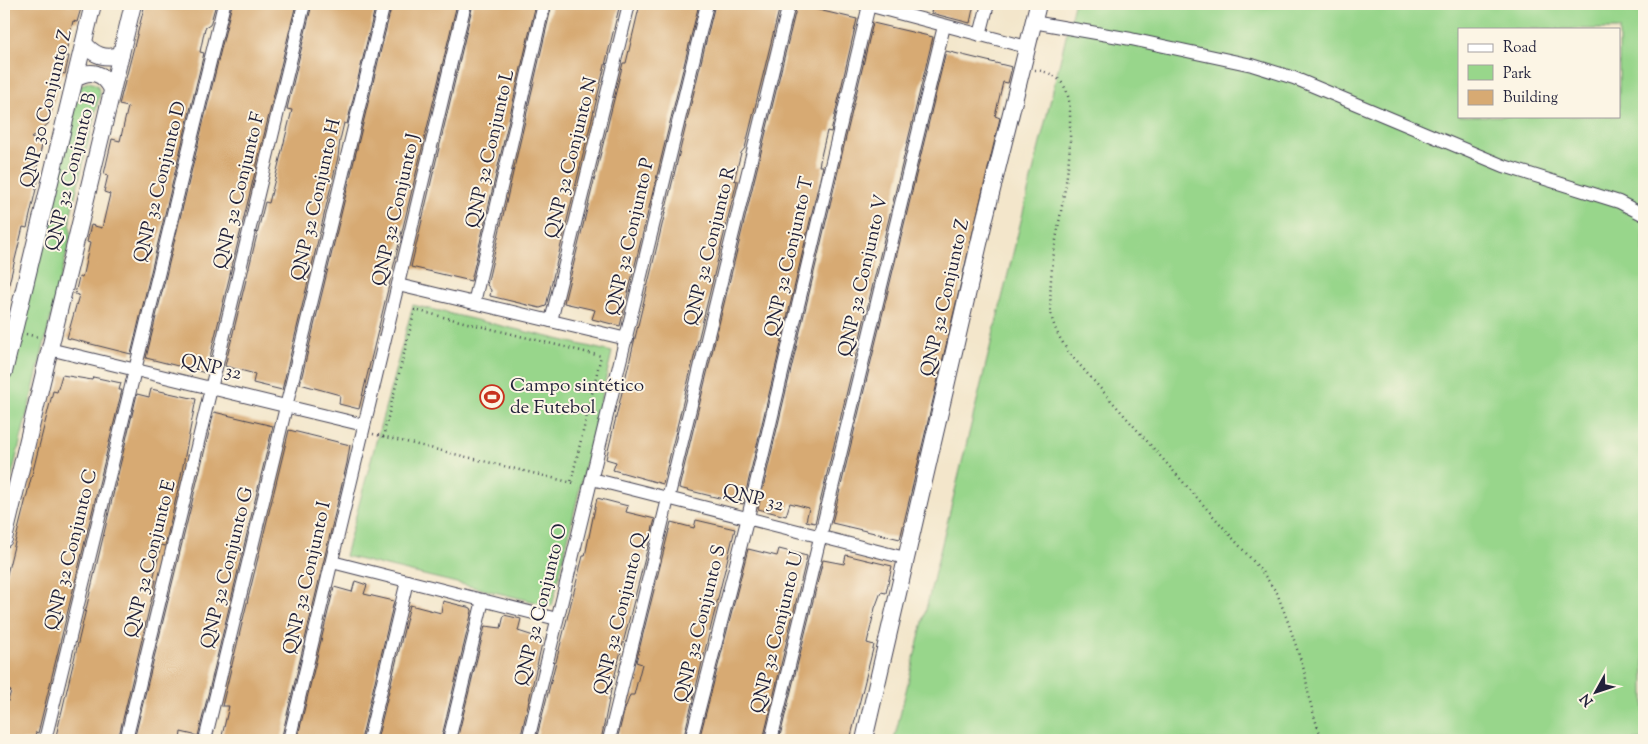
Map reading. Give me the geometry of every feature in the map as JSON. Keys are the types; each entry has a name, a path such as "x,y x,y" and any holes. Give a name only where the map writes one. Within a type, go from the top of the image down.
{"street":[{"name":"QNP 30 Conjunto Z","path":"4,372 10,336 93,4"},
{"name":"QNP 32 Conjunto B","path":"4,535 133,4"},
{"name":"QNP 32 Conjunto D","path":"135,370 224,4"},
{"name":"QNP 32 Conjunto F","path":"212,387 304,4"},
{"name":"QNP 32 Conjunto H","path":"287,405 384,4"},
{"name":"QNP 32 Conjunto J","path":"364,425 465,4"},
{"name":"QNP 32 Conjunto L","path":"474,303 544,4"},
{"name":"QNP 32 Conjunto N","path":"551,321 629,4"},
{"name":"QNP 32 Conjunto P","path":"592,479 707,4"},
{"name":"QNP 32 Conjunto R","path":"669,497 789,4"},
{"path":"866,4 1027,47"},
{"name":"QNP 32 Conjunto T","path":"748,517 866,4"},
{"path":"980,35 988,4"},
{"name":"QNP 32 Conjunto Z","path":"864,740 905,558 1038,4"},
{"path":"1033,22 1131,39 1252,65 1294,78 1504,166 1619,202 1644,215"},
{"name":"QNP 32 Conjunto V","path":"821,536 944,26"},
{"path":"84,43 91,51 100,56 110,58 121,55"},
{"path":"75,78 85,73 96,73 106,78 112,88"},
{"path":"398,285 627,340"},
{"name":"QNP 32","path":"50,345 135,370 364,425"},
{"name":"QNP 32 Conjunto C","path":"45,740 135,370"},
{"name":"QNP 32 Conjunto E","path":"126,740 212,387"},
{"name":"QNP 32 Conjunto G","path":"205,740 287,405"},
{"name":"QNP 32 Conjunto I","path":"288,740 364,425"},
{"name":"QNP 32","path":"592,479 905,558"},
{"name":"QNP 32 Conjunto O","path":"528,740 592,479"},
{"name":"QNP 32 Conjunto Q","path":"609,740 669,497"},
{"name":"QNP 32 Conjunto S","path":"691,740 748,517"},
{"name":"QNP 32 Conjunto U","path":"771,740 821,536"},
{"path":"332,562 557,619"},
{"path":"369,740 407,581"},
{"path":"449,740 483,600"}],"path":[{"path":"1023,68 1052,73 1063,85 1068,98 1070,159 1053,274 1051,301 1054,326 1070,354 1260,569 1277,593 1306,673 1309,698 1324,740"},
{"path":"415,310 601,356 573,483 382,437 415,310"},
{"path":"10,336 50,345"}],"green space":[{"path":"1074,4 1644,4 1644,740 894,740"},
{"path":"89,82 97,85 100,93 70,217 71,236 4,507 4,421 8,403 8,377 81,85"},
{"path":"413,305 612,352 552,606 345,556"}],"building":[{"path":"10,4 82,5 77,22 73,21 65,56 69,56 65,74 61,73 48,124 31,138 43,141 35,175 39,176 27,228 23,227 8,288 4,287 4,29"},
{"path":"145,4 216,4 210,25 205,28 200,52 204,53 131,354 67,338 79,295 75,294 79,277 82,278 90,243 87,242 91,225 102,228 110,194 104,192 108,175 104,174 112,139 120,141 128,107 119,105"},
{"path":"232,4 296,4 206,373 146,358"},
{"path":"312,4 376,4 347,124 344,123 338,157 282,390 253,383 255,374 225,366 265,202 269,203 292,110 287,109"},
{"path":"392,4 457,4 359,409 339,404 340,395 300,384"},
{"path":"473,4 536,4 471,281 411,267"},
{"path":"552,4 620,4 546,306 540,308 490,296 491,290 487,285"},
{"path":"640,4 699,4 620,326 592,319 595,310 564,303 623,63 626,63"},
{"path":"715,4 757,4 779,10 745,148 741,153 734,180 737,181 663,484 613,470 616,462 606,459"},
{"path":"933,4 974,4 970,23 931,13"},
{"path":"797,5 857,19 831,132 827,131 822,152 819,166 823,166 743,504 679,488"},
{"path":"873,23 933,37 815,523 806,521 809,508 790,503 786,516 758,509"},
{"path":"946,51 1012,67 1008,83 1003,82 995,116 1000,118 900,539 832,523"},
{"path":"62,375 92,380 93,377 121,383 119,390 122,390 38,733 36,732 34,740 4,740 4,714 11,691 4,689 4,586 53,391 57,392"},
{"path":"151,389 196,399 165,546 161,545 153,580 156,580 118,740 55,740 137,394 149,397"},
{"path":"214,412 273,426 198,736 181,732 180,740 134,740"},
{"path":"289,430 350,445 347,463 281,740 221,740 229,706 222,706"},
{"path":"597,498 628,506 626,512 655,519 611,690 601,740 536,740 583,556 585,556"},
{"path":"696,520 735,529 683,740 617,740 624,712 630,695 634,695 642,664 636,662 671,522 694,528"},
{"path":"748,549 777,556 779,549 807,556 763,740 699,740"},
{"path":"846,555 892,566 886,593 881,592 875,608 867,643 874,645 850,740 779,740 823,560 844,564"},
{"path":"355,581 367,585 364,594 394,601 361,740 297,740 334,587 352,592"},
{"path":"443,601 471,608 472,611 441,740 377,740 410,605 441,613"},
{"path":"504,615 521,619 518,631 543,639 520,740 457,740 485,626 501,628"}],"place":[{"name":"Campo sintético de Futebol","path":"492,397"}]}
